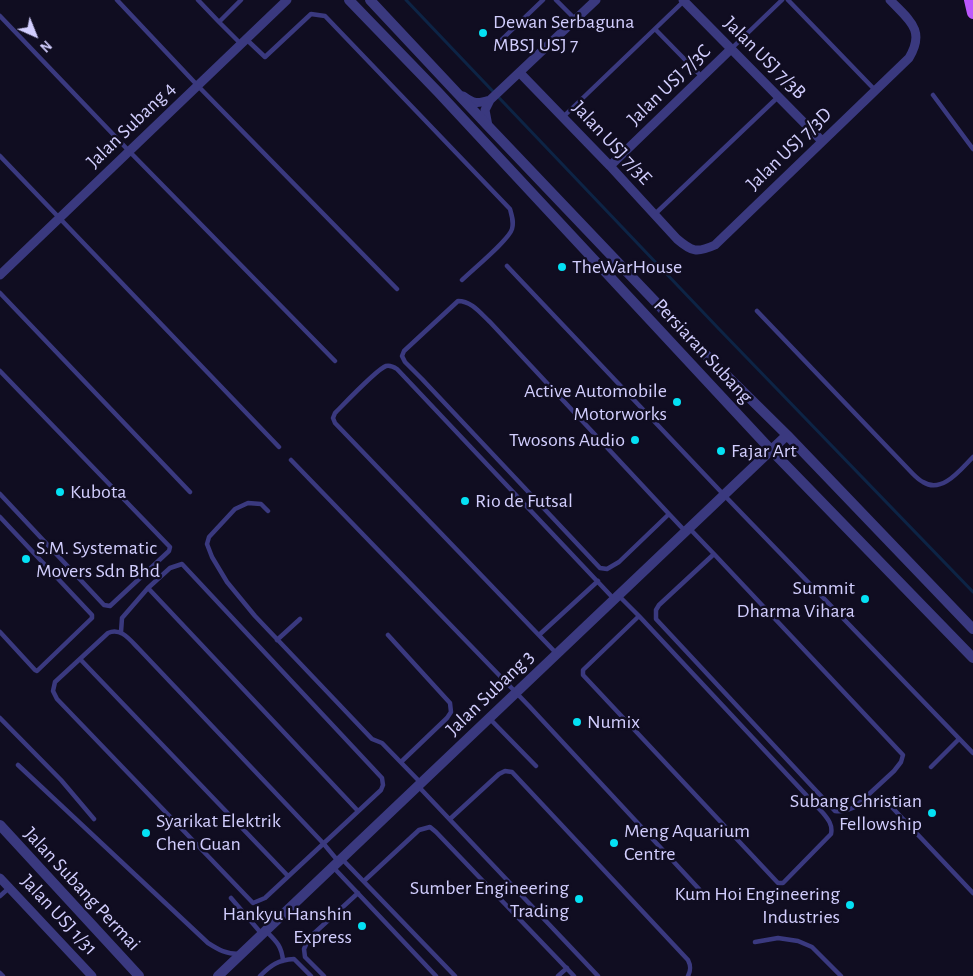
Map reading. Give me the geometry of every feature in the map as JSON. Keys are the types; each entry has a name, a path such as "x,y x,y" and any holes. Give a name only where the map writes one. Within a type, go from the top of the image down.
{"main road":[{"path":"970,0 973,13"}],"street":[{"name":"Jalan Subang 4","path":"0,275 287,0"},
{"name":"Persiaran Subang","path":"349,0 438,92 771,450 973,658"},
{"name":"Persiaran Subang","path":"370,0 708,357 787,435 973,629"},
{"path":"488,126 485,110 490,100 596,0"},
{"name":"Jalan USJ 7/3D","path":"677,239 685,246 695,250 704,249 715,244 909,58 917,40 916,29 890,0"},
{"name":"Jalan USJ 7/3B","path":"684,1 822,142"},
{"name":"Jalan USJ 7/3C","path":"610,166 731,49"},
{"name":"Jalan USJ 7/3E","path":"520,73 677,239"},
{"path":"457,92 471,102 480,103 490,100"},
{"name":"Jalan Subang 3","path":"218,976 787,435"},
{"name":"Jalan Subang Permai","path":"0,825 139,976"},
{"name":"Jalan USJ 1/31","path":"0,878 92,976"}],"lane":[{"path":"116,0 397,289"},
{"path":"198,0 219,22 265,57 311,14 324,16 510,209 513,222 512,230 505,240 462,280"},
{"path":"219,22 241,0"},
{"path":"495,46 543,0"},
{"path":"556,0 575,19"},
{"path":"731,49 782,0"},
{"path":"788,0 875,90"},
{"path":"563,117 684,1"},
{"path":"0,16 335,361"},
{"path":"655,29 702,77"},
{"path":"933,95 973,149"},
{"path":"654,214 778,97"},
{"path":"0,156 279,447"},
{"path":"507,266 973,753"},
{"path":"0,293 190,492"},
{"path":"670,514 619,562 607,569 600,568 405,362 402,356 404,351 458,301 471,304 497,330 670,514 714,554 903,754 901,762 894,772 856,807 841,812 835,811 656,619 658,605 714,554"},
{"path":"758,311 913,474 924,483 934,486 950,480 973,458"},
{"path":"557,654 335,423 335,412 377,372 387,366 397,369 598,581 639,616 823,813 830,822 831,834 784,883 778,883 583,675 583,670 639,616"},
{"path":"0,371 170,547 169,551 110,606 104,605 0,494"},
{"path":"291,460 516,693 699,889"},
{"path":"268,511 261,504 248,503 235,509 209,537 207,544 212,556 228,582 277,640 372,739 382,743 401,762 450,819 598,976"},
{"path":"0,517 92,614 92,618 37,670 0,632"},
{"path":"120,632 122,618 148,588 170,568 182,564 382,778 383,785 381,790 322,843 265,898 253,903 57,699 53,691 55,682 108,633 114,630 120,632 146,656 322,843 338,862 358,893 436,976"},
{"path":"539,635 598,581"},
{"path":"148,588 358,811"},
{"path":"277,640 300,619"},
{"path":"388,635 450,703 451,712 401,762"},
{"path":"80,659 288,876"},
{"path":"0,718 61,780 94,819"},
{"path":"489,718 536,766"},
{"path":"931,767 960,739"},
{"path":"18,765 208,943 230,954 241,954"},
{"path":"450,819 499,774 505,771 512,772 688,960 691,965 691,971 688,976"},
{"path":"886,801 973,892"},
{"path":"364,881 419,830 430,827 574,976"},
{"path":"338,862 364,881 455,976"},
{"path":"0,896 9,888"},
{"path":"324,976 305,957 304,949 308,938 358,893"},
{"path":"231,898 264,932 279,944 283,960"},
{"path":"755,942 778,938 798,941 812,947 841,976"},
{"path":"260,976 272,964 294,959 311,976"},
{"path":"558,976 567,968"}],"waterway":[{"path":"406,0 719,329 973,592"}],"place":[{"name":"Dewan Serbaguna MBSJ USJ 7","path":"483,33"},
{"name":"TheWarHouse","path":"562,267"},
{"name":"Active Automobile Motorworks","path":"677,402"},
{"name":"Twosons Audio","path":"635,440"},
{"name":"Fajar Art","path":"721,451"},
{"name":"Kubota","path":"60,492"},
{"name":"Rio de Futsal","path":"465,501"},
{"name":"S.M. Systematic Movers Sdn Bhd","path":"26,559"},
{"name":"Summit Dharma Vihara","path":"865,599"},
{"name":"Numix","path":"577,722"},
{"name":"Subang Christian Fellowship","path":"932,813"},
{"name":"Syarikat Elektrik Chen Guan","path":"146,833"},
{"name":"Meng Aquarium Centre","path":"614,843"},
{"name":"Sumber Engineering Trading","path":"579,899"},
{"name":"Kum Hoi Engineering Industries","path":"850,905"},
{"name":"Hankyu Hanshin Express","path":"362,926"}]}
